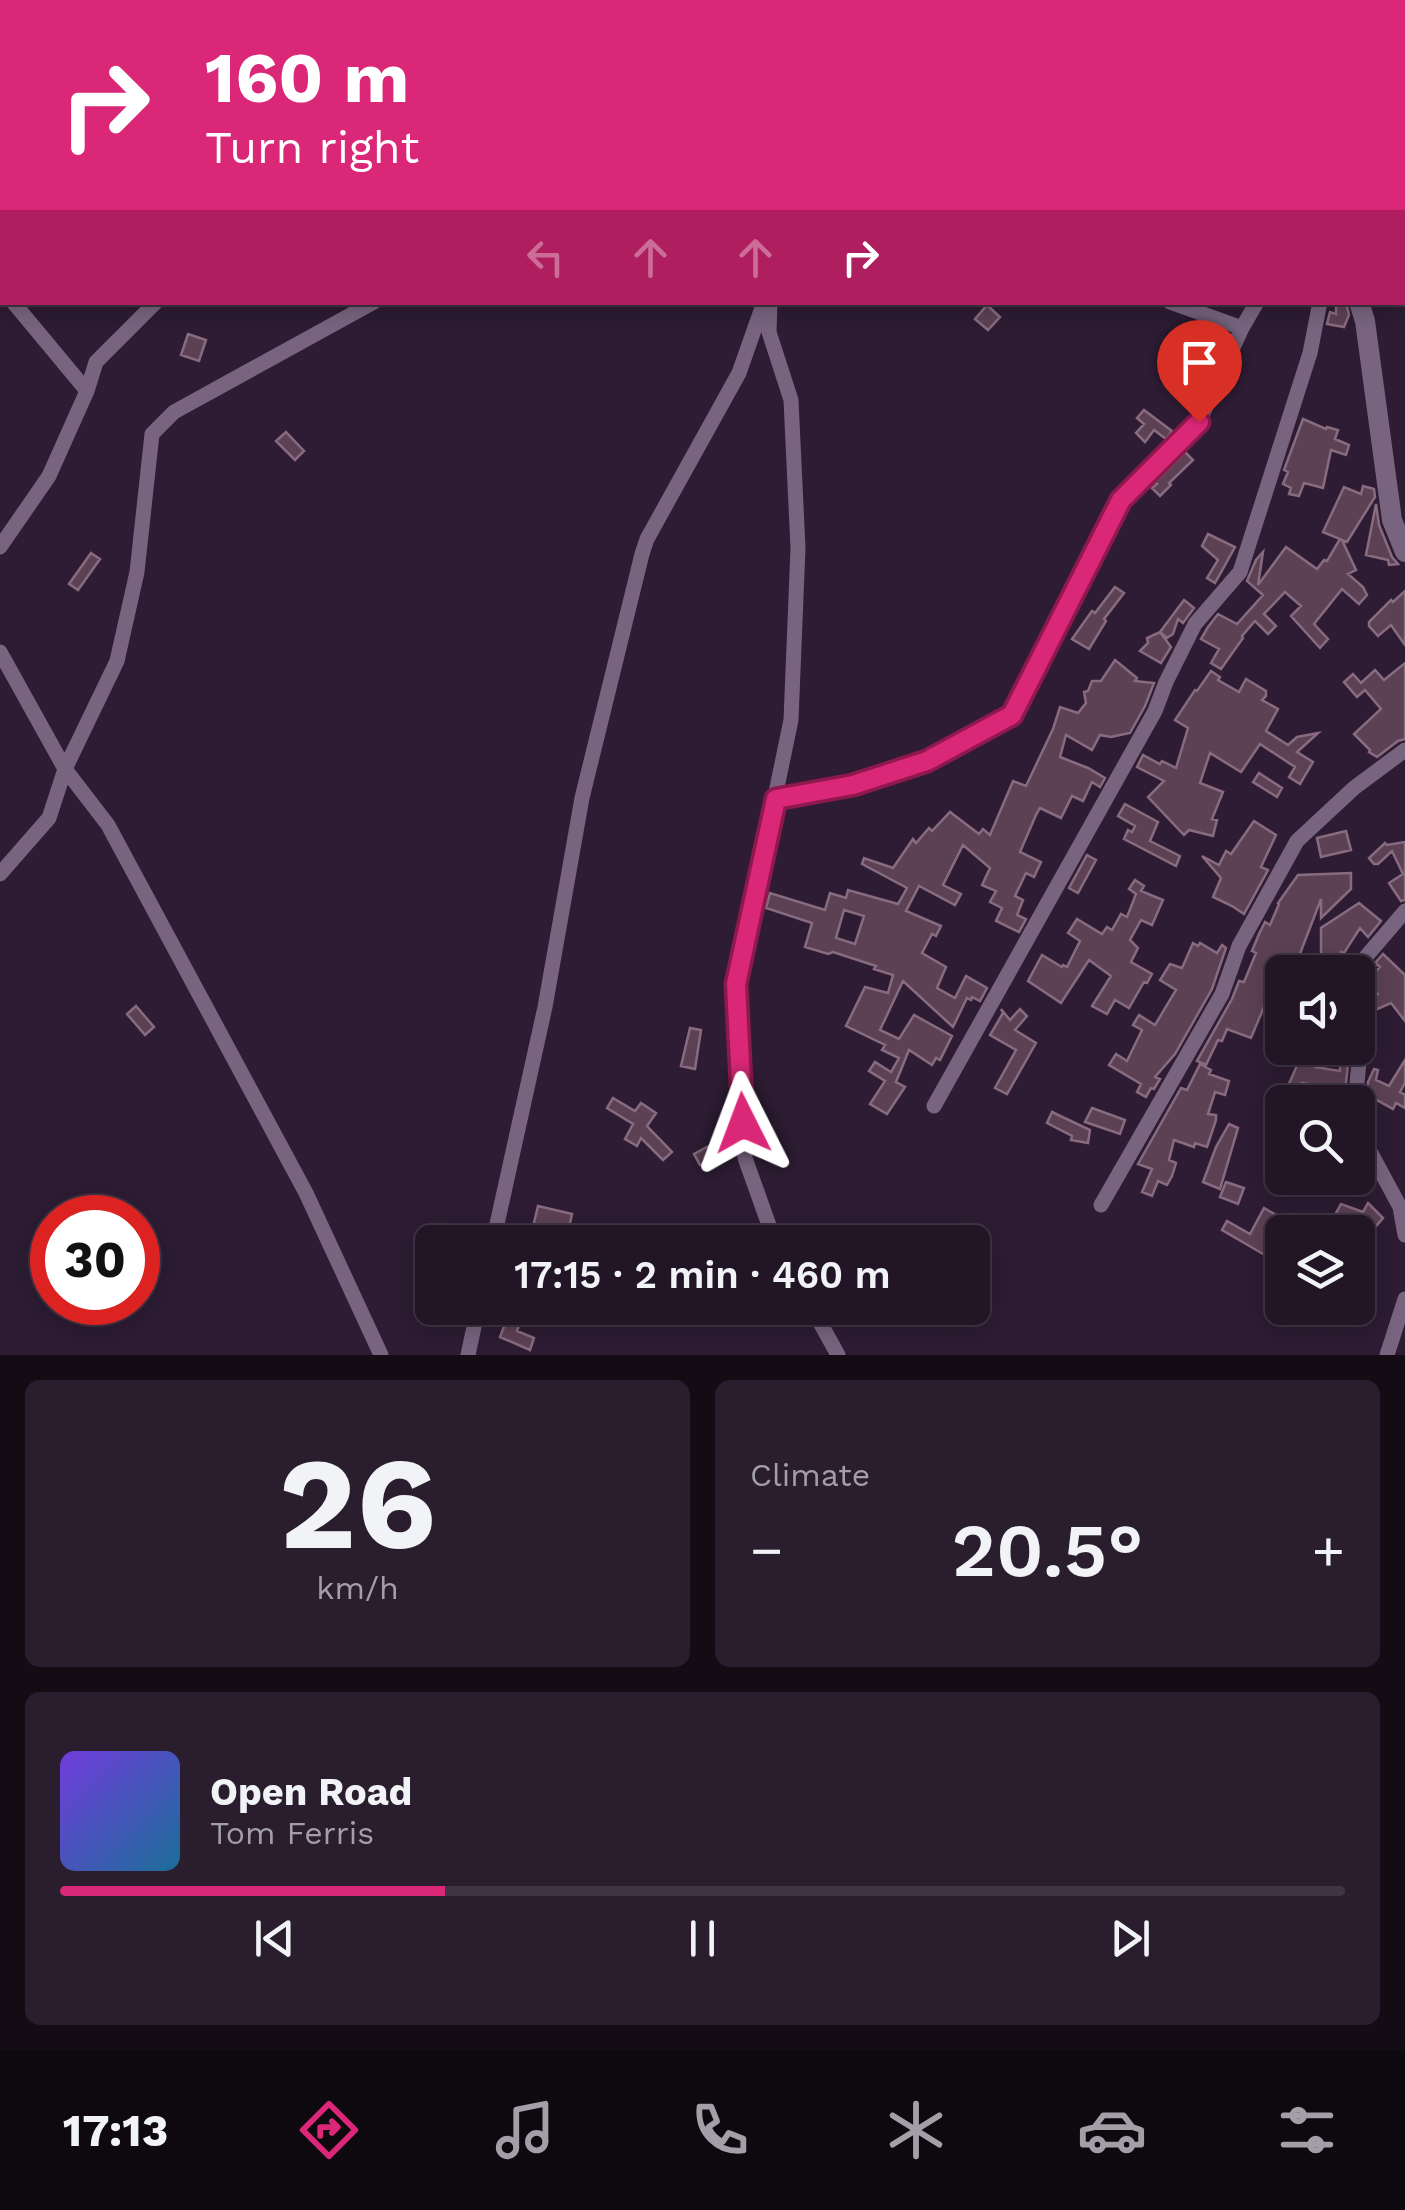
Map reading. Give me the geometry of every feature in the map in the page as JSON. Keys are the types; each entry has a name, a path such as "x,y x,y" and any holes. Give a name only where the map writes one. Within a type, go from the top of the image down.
{"street":[{"path":"15,305 87,391"},
{"path":"0,547 50,476 96,362 153,305"},
{"path":"0,874 48,818 64,769 117,660 137,572 152,434 174,412 369,305"},
{"path":"497,1225 545,1007 582,798 642,554 738,373 766,305"},
{"path":"767,305 769,332 791,400 798,548 791,720 736,984 745,1158 769,1225"},
{"path":"1178,305 1242,328"},
{"path":"776,799 853,785 927,761 1012,715 1121,500 1199,422 1255,305"},
{"path":"934,1106 1155,712 1195,624 1240,572 1310,353 1319,305"},
{"path":"1360,305 1392,520 1405,552"},
{"path":"0,652 64,769 118,842 306,1193 381,1355"},
{"path":"1101,1205 1222,994 1239,946 1297,840 1354,788 1405,750"},
{"path":"1357,1085 1363,1023 1358,966 1405,911"},
{"path":"1375,1161 1400,1207 1405,1235"},
{"path":"1388,1355 1405,1299"},
{"path":"468,1355 474,1325"},
{"path":"821,1325 838,1355"}],"building":[{"path":"987,305 1000,317 988,330 975,319"},
{"path":"1336,305 1347,305 1349,315 1344,327 1327,324 1330,312 1336,314"},
{"path":"188,334 206,340 199,361 181,355"},
{"path":"1144,410 1172,431 1166,439 1154,430 1145,442 1136,433 1144,424 1137,418"},
{"path":"1303,419 1338,430 1335,439 1349,445 1346,455 1331,450 1323,488 1304,483 1299,496 1289,494 1291,488 1283,484 1288,472 1284,470"},
{"path":"286,432 304,451 295,460 276,441"},
{"path":"1185,452 1193,460 1160,496 1152,488 1155,482"},
{"path":"1363,486 1374,489 1375,497 1347,542 1342,540 1356,570 1348,574 1367,595 1359,604 1342,589 1314,624 1328,639 1320,648 1291,616 1301,606 1285,592 1264,614 1276,626 1268,634 1255,621 1221,669 1211,663 1219,649 1201,639 1208,627 1218,614 1237,624 1263,595 1247,581 1256,560 1263,552 1258,585 1286,547 1317,569 1327,561 1340,539 1323,532 1344,487 1361,494"},
{"path":"1376,504 1379,525 1398,564 1389,565 1388,560 1366,555"},
{"path":"1208,534 1235,547 1215,583 1207,578 1218,560 1202,546"},
{"path":"91,553 100,559 78,590 69,584"},
{"path":"1115,587 1124,593 1104,619 1089,649 1072,639 1092,611 1095,613"},
{"path":"1405,591 1405,645 1391,625 1378,636 1369,622"},
{"path":"1184,600 1194,608 1183,623 1178,619 1173,634 1167,638 1160,632"},
{"path":"1160,632 1171,647 1161,663 1140,651 1148,643 1147,638"},
{"path":"1115,660 1137,678 1135,681 1154,683 1130,733 1100,735 1092,750 1066,735 1060,757 1105,778 1100,787 1092,782 1083,801 1072,796 1061,818 1040,808 1036,815 1020,852 1041,862 1034,877 1026,873 1015,896 1023,900 1017,915 1026,919 1019,932 996,921 1002,908 990,902 996,891 982,885 990,868 963,845 943,885 961,894 955,905 919,886 906,911 941,926 922,953 946,967 937,988 955,998 966,976 987,988 980,1001 967,998 953,1027 903,981 880,1030 899,1039 914,1015 952,1036 940,1060 936,1058 932,1065 909,1050 896,1082 905,1087 887,1114 870,1104 885,1081 869,1071 875,1062 891,1072 899,1058 882,1050 885,1045 846,1026 865,987 888,993 893,975 833,952 805,947 812,923 766,908 770,893 825,910 830,893 846,898 848,890 898,904 907,888 862,864 864,858 893,868 913,839 916,843 950,812 979,834 983,829 990,835 1013,781 1026,786 1060,707 1078,713 1086,703 1084,692 1092,681 1101,681","holes":["844,910 864,916 855,944 836,938"]},
{"path":"1405,663 1405,739 1377,757 1354,734 1381,709 1365,690 1357,697 1344,682 1353,674 1361,683 1375,670 1384,680"},
{"path":"1211,671 1239,692 1246,679 1266,691 1262,700 1278,709 1266,731 1288,745 1297,737 1318,733 1297,752 1313,762 1300,784 1289,777 1295,767 1260,744 1241,772 1210,753 1200,783 1223,792 1212,819 1217,820 1213,836 1189,830 1184,835 1148,797 1164,781 1137,767 1143,755 1176,768 1188,728 1175,720"},
{"path":"1259,773 1282,788 1277,797 1253,782"},
{"path":"1125,804 1158,822 1150,841 1180,856 1176,866 1124,839 1135,826 1118,816"},
{"path":"1254,821 1276,835 1261,867 1268,870 1244,914 1213,897 1221,878 1202,856 1219,865 1226,851 1231,854"},
{"path":"1346,831 1351,850 1321,857 1317,838"},
{"path":"1405,842 1405,900 1401,901 1389,883 1403,874 1392,851 1378,864 1369,858 1385,843"},
{"path":"1087,855 1096,860 1078,893 1069,888"},
{"path":"1351,873 1351,889 1321,918 1321,899 1300,955 1265,955 1265,1004 1251,1038 1227,1029 1206,1065 1197,1061 1239,981 1244,982 1265,922 1270,925 1278,903 1298,875"},
{"path":"1135,880 1144,886 1141,891 1163,900 1152,925 1141,920 1130,940 1138,948 1131,962 1152,974 1129,1008 1115,1000 1107,1014 1092,1006 1111,976 1089,960 1061,1003 1028,981 1042,955 1067,967 1080,941 1068,933 1077,919 1102,934 1107,927 1112,930 1121,914 1127,917 1136,894 1129,889"},
{"path":"1359,903 1381,921 1368,937 1360,928 1341,955 1321,955 1321,928"},
{"path":"1193,943 1217,953 1222,945 1226,948 1212,989 1146,1097 1137,1092 1141,1084 1109,1065 1116,1054 1127,1061 1142,1030 1133,1025 1139,1015 1155,1025 1176,990 1160,980 1170,964 1182,968"},
{"path":"1383,954 1405,975 1405,1021 1391,1003 1375,1010 1375,972 1380,967 1375,963"},
{"path":"136,1006 154,1027 145,1035 127,1014"},
{"path":"1001,1009 1010,1020 1020,1009 1027,1016 1015,1030 1036,1043 1007,1094 995,1088 1016,1050 990,1035 1003,1013"},
{"path":"690,1028 701,1030 695,1069 681,1066"},
{"path":"1405,1060 1405,1083 1400,1092 1405,1095 1405,1108 1396,1103 1393,1109 1375,1099 1375,1085 1368,1085 1374,1069 1378,1070 1376,1080 1389,1086"},
{"path":"1200,1064 1211,1070 1209,1074 1229,1081 1225,1095 1215,1092 1208,1114 1216,1115 1216,1120 1207,1147 1174,1140 1169,1160 1176,1163 1167,1185 1158,1181 1152,1196 1142,1192 1152,1169 1138,1164 1181,1088 1187,1090"},
{"path":"1297,1065 1340,1071 1340,1065 1348,1065 1346,1085 1288,1085"},
{"path":"613,1098 635,1111 641,1103 656,1113 647,1126 672,1152 663,1160 641,1138 637,1146 625,1139 633,1124 607,1108"},
{"path":"1092,1108 1125,1120 1120,1134 1085,1122"},
{"path":"1052,1112 1090,1130 1088,1143 1071,1140 1072,1136 1047,1123"},
{"path":"1229,1124 1238,1128 1220,1189 1203,1182"},
{"path":"722,1139 728,1150 700,1165 694,1154"},
{"path":"1226,1182 1244,1188 1238,1204 1220,1197"},
{"path":"1368,1203 1383,1218 1375,1227 1375,1215 1335,1215 1341,1204 1363,1212"},
{"path":"538,1206 572,1214 570,1225 534,1225"},
{"path":"1264,1208 1276,1215 1265,1215 1265,1255 1222,1230 1227,1221 1250,1234"},
{"path":"505,1325 519,1325 517,1331 534,1338 530,1350 500,1337"}],"route":[{"path":"743,1123 736,984 776,799 853,785 927,761 1012,715 1121,500 1199,422"}]}
